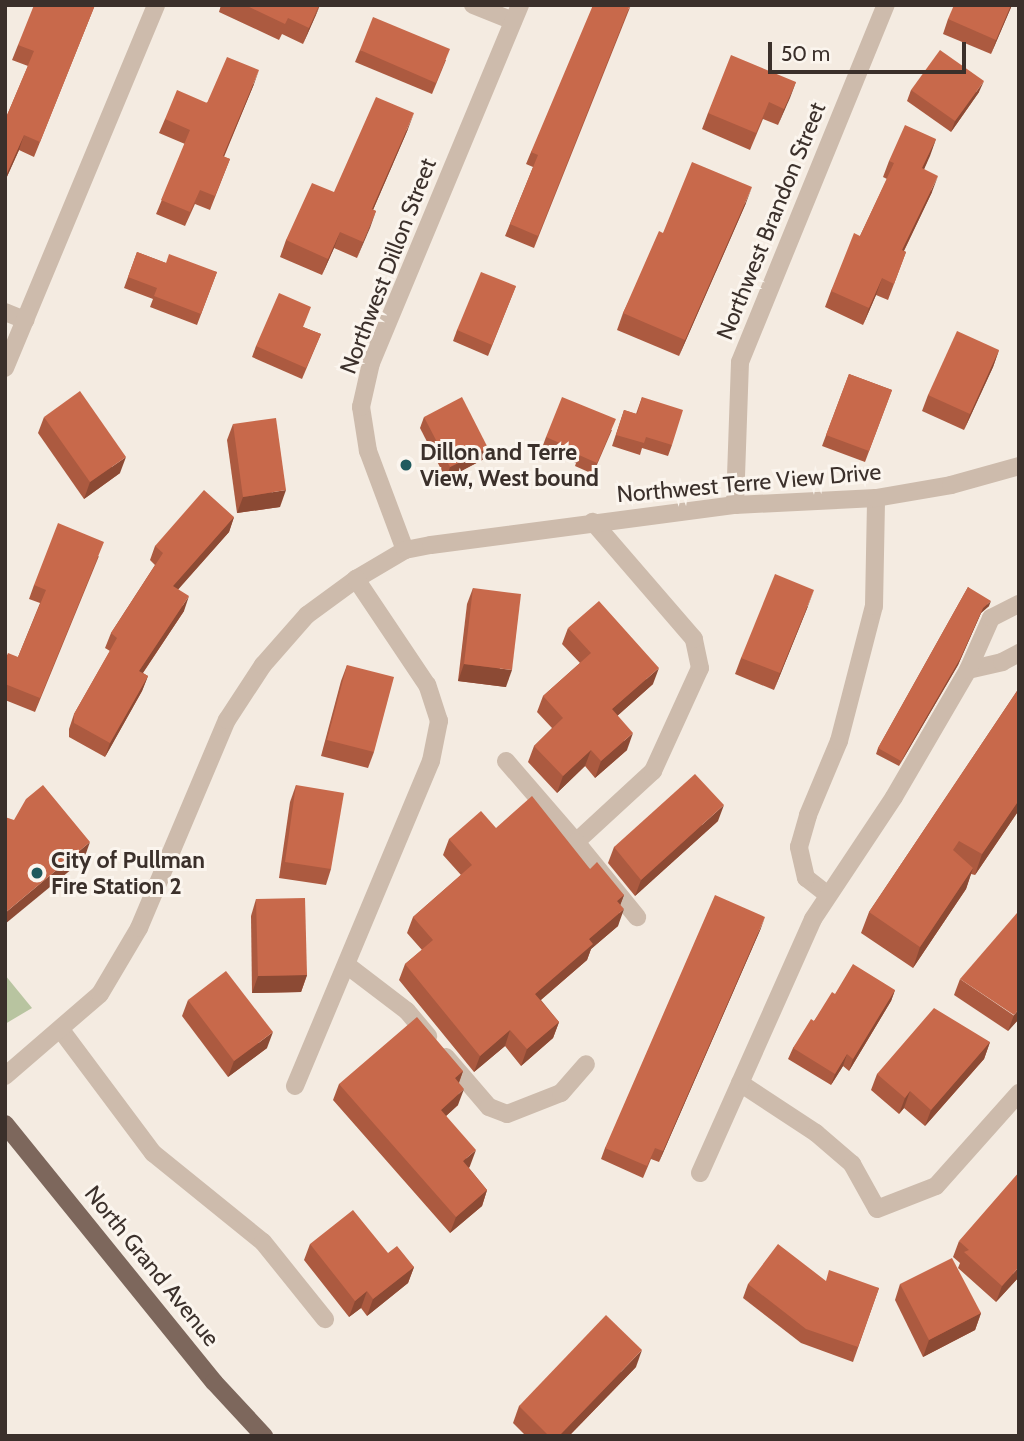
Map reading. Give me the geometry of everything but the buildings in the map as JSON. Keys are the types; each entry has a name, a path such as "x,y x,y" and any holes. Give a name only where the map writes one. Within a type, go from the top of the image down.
{"main road":[{"name":"North Grand Avenue","path":"5,1124 214,1381 264,1436"}],"street":[{"path":"5,368 156,5"},
{"path":"473,5 516,13"},
{"name":"Northwest Brandon Street","path":"735,505 740,362 886,5"},
{"name":"Northwest Dillon Street","path":"405,550 368,451 361,407 371,363 516,13"},
{"path":"5,312 25,320"},
{"name":"Northwest Terre View Drive","path":"5,1076 100,994 139,928 234,709 263,665 307,615 356,579 405,550 593,522 735,505 876,498 951,485 1019,466"},
{"path":"828,895 806,878 799,847 808,816 839,741 874,606 876,498"},
{"path":"576,842 653,771 700,668 694,639 593,522"},
{"path":"295,1086 348,966 431,761 439,721 427,685 356,579"},
{"path":"700,1173 799,945 828,895 894,797 968,670 991,618 1019,604"},
{"path":"968,670 1002,662 1019,653"},
{"path":"506,761 638,917"},
{"path":"348,966 407,1011 489,1107 497,1112 507,1114 561,1093 586,1063"},
{"path":"61,1030 153,1153 263,1242 325,1319"},
{"path":"740,1083 816,1133 852,1164 877,1209 936,1186 1019,1093"}],"green space":[{"path":"5,975 32,1008 5,1024"}],"place":[{"name":"Dillon and Terre View, West bound","path":"406,465"},
{"name":"City of Pullman Fire Station 2","path":"37,873"}]}
